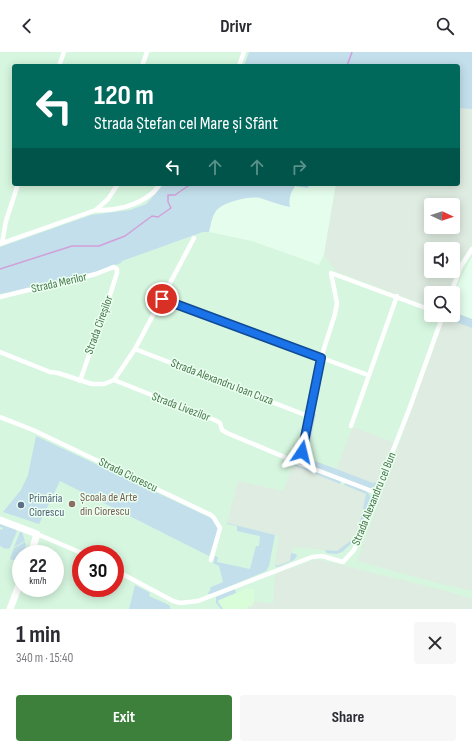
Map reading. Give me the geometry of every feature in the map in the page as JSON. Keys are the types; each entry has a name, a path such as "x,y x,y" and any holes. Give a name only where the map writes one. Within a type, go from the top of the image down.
{"street":[{"path":"60,64 64,52"},
{"path":"143,64 147,52"},
{"path":"240,64 244,52"},
{"path":"1,244 17,186"},
{"path":"1,244 96,210 108,199 117,186"},
{"path":"96,210 104,211 118,208 142,200 152,194 158,186"},
{"path":"0,352 50,372 58,373 80,381 99,385 114,380 135,348 194,238"},
{"path":"454,286 461,266 472,249"},
{"name":"Strada Merilor","path":"0,296 44,288 110,268 117,269"},
{"name":"Strada Cireșilor","path":"80,381 113,286 117,269"},
{"path":"300,464 308,416 321,358 335,314 336,303 331,273 424,307"},
{"path":"351,426 397,296"},
{"path":"162,299 368,375"},
{"name":"Strada Alexandru cel Bun","path":"124,575 173,601 189,603 210,597 312,556 322,556 343,562 354,550 359,538 410,407 440,322"},
{"name":"Strada Alexandru Ioan Cuza","path":"135,348 308,416"},
{"name":"Strada Livezilor","path":"114,380 217,421 220,423 222,430 300,464 377,493"},
{"name":"Strada Ciorescu","path":"0,417 33,430 211,515 220,528 211,560"},
{"path":"0,520 72,549"},
{"path":"34,545 38,534"},
{"path":"10,609 15,597"}],"shaded area":[{"path":"0,52 249,52 245,64 12,64 12,186 162,186 146,204 130,210 158,248 203,232 209,232 252,241 319,265 324,255 336,186 460,186 460,173 472,108 472,257 458,286 424,286 424,322 460,322 460,315 472,319 472,609 0,609"},
{"path":"249,52 472,52 472,109 460,108 460,64 245,64"},
{"path":"460,107 472,108 472,242 468,251 460,260 460,242 424,242 424,278 453,278 451,286 424,286 424,304 337,272 324,255 336,186 460,186"},
{"path":"162,186 295,186 290,196 290,207 260,198 236,200 224,205 216,211 212,219 209,232 203,232 95,272 47,285 0,294 0,247 91,215 130,210 146,204"},
{"path":"295,186 308,186 308,188"},
{"path":"460,315 472,319 472,328 456,322 460,322"},
{"path":"444,322 456,322 472,328 472,591 357,561 387,478 390,474 390,469"},
{"path":"312,412 316,414 307,458 373,483 377,482 374,487 368,488 307,465 303,454"},
{"path":"353,427 393,442 377,482 373,483 336,470"},
{"path":"36,436 213,519 219,528 209,556 60,481 39,524 3,512 21,490 28,475"},
{"path":"296,464 341,481 340,484 293,465"},
{"path":"293,465 366,494 357,536 337,551 293,547 290,561 277,566 275,563 279,536 227,523 238,481 283,491"},
{"path":"345,483 357,486 364,490 370,495 371,499 360,534 342,552 336,554 327,553 325,550 337,551 357,536 366,494 344,485"},
{"path":"227,523 275,535 269,566 266,571 209,595 208,593 211,589 209,588 223,582 219,566 213,563 215,556 218,557 217,562 250,569 256,546 259,546 260,536 237,531 237,526"},
{"path":"0,524 17,531 10,548 6,549 0,546 0,529 2,530 3,528 0,527"},
{"path":"20,532 22,532 25,541 15,545"},
{"path":"291,553 296,554 297,556 294,560 276,567 275,563 277,566 290,561"},
{"path":"317,559 446,591 472,599 472,609 247,609 248,606 252,607 254,601 273,604 275,574"},
{"path":"135,585 150,593 149,596 169,605 171,609 129,609"},
{"path":"235,589 236,593 219,600 218,602 223,609 221,609 216,603 216,597"},
{"path":"246,589 254,589 254,601 252,607 248,606 247,609 223,609 218,602 219,600"}],"waterway":[{"path":"348,64 352,52"},
{"path":"0,269 72,246 99,246 125,236 152,216 158,217 171,208 168,202 168,195 175,195 188,186"}],"place":[{"name":"Școala de Arte din Ciorescu","path":"72,504"},
{"name":"Primăria Ciorescu","path":"21,505"}],"route":[{"path":"162,299 321,358 308,416 302,452"}]}
